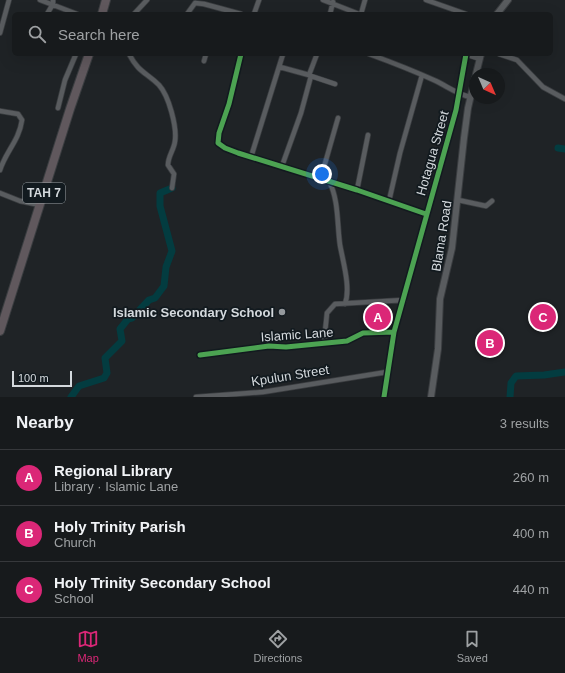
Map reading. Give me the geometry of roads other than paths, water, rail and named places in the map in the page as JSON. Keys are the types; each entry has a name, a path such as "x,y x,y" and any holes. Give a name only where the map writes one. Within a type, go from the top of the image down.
{"highway":[{"path":"103,12 106,0"},
{"name":"TAH 7","path":"0,331 70,109 88,56"}],"street":[{"path":"0,32 9,0"},
{"path":"40,0 53,2 72,12"},
{"path":"136,12 147,0"},
{"path":"255,12 259,0"},
{"path":"323,0 333,1 356,12"},
{"path":"361,12 365,0"},
{"path":"426,0 460,12"},
{"path":"498,11 508,0"},
{"path":"330,12 333,1"},
{"path":"48,12 53,2"},
{"path":"189,12 193,4 204,4 233,12"},
{"path":"217,12 218,8"},
{"path":"58,108 65,80 75,56"},
{"path":"130,56 138,70 160,86 171,114 174,125 175,141 168,165 174,174 172,188"},
{"path":"204,61 205,56"},
{"path":"241,56 229,104 219,133 218,143 225,148 251,157 357,190 426,214"},
{"path":"251,157 283,56"},
{"path":"282,166 301,113 316,56"},
{"path":"373,56 438,82 458,94 469,97"},
{"name":"Hotagua Street","path":"384,397 394,332 456,110 465,56"},
{"path":"477,68 480,56"},
{"path":"505,56 517,60 541,85 565,99"},
{"path":"280,67 310,75 335,84"},
{"path":"389,201 400,153 422,75"},
{"name":"Blama Road","path":"431,397 438,349 440,299 452,248 469,104"},
{"path":"0,111 18,114 22,120 15,144 5,158 0,170"},
{"path":"338,118 324,167 327,181 334,198 346,276 347,298 345,304"},
{"path":"357,190 368,135"},
{"path":"0,193 20,201 40,205"},
{"path":"458,200 486,206 492,201"},
{"path":"324,342 327,313 329,308 335,304 404,300"},
{"name":"Islamic Lane","path":"200,355 269,346 286,347 324,342 347,341 363,333 394,332"},
{"name":"Kpulun Street","path":"196,397 263,392 387,372"}],"waterway":[{"path":"558,148 565,149"},
{"path":"71,397 79,386 104,378 107,373 105,358 122,341 120,329 128,319 132,318 149,300 155,298 164,286 166,267 172,251 160,206 160,193 172,188"},
{"path":"510,397 511,383 516,376 544,375 565,372"}],"place":[{"name":"Islamic Secondary School","path":"282,312"},
{"name":"Regional Library","path":"378,317"},
{"name":"Holy Trinity Secondary School","path":"543,317"},
{"name":"Holy Trinity Parish","path":"490,343"}]}
